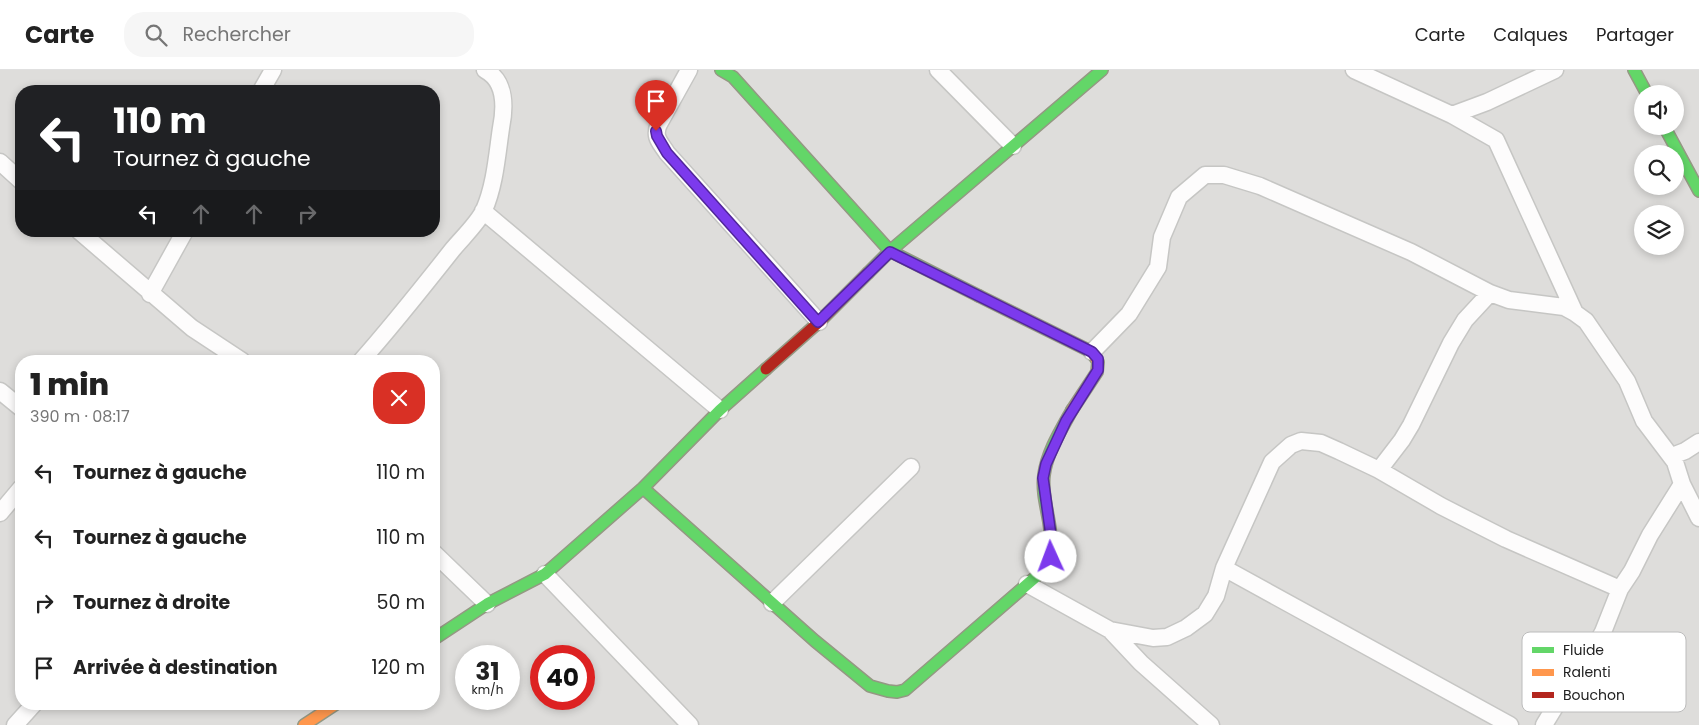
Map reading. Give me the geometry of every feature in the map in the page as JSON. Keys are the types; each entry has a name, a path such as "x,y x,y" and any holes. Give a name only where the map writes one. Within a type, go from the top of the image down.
{"street":[{"path":"264,85 272,70"},
{"path":"689,70 656,131 659,141 667,153 818,322"},
{"path":"643,488 815,641 870,686 897,692 905,690 1046,568 1051,557 1052,543 1043,478 1046,464 1066,421 1098,370 1098,359 1092,352 890,252 733,77 721,70"},
{"path":"938,70 1013,146"},
{"path":"440,635 487,604 545,574 643,488 720,410 818,322 890,252 1102,70"},
{"path":"1354,70 1452,115 1496,140 1575,313"},
{"path":"1452,115 1487,102 1555,70"},
{"path":"1634,70 1642,85"},
{"path":"366,355 409,306 483,211 493,180 503,116 503,95 498,83 489,71"},
{"path":"1669,135 1699,191"},
{"path":"0,162 15,176"},
{"path":"1092,352 1129,314 1158,267 1162,237 1179,197 1205,175 1224,175 1260,186 1411,252 1490,293 1509,300 1556,305 1575,313 1586,321 1627,381 1644,421 1672,456 1682,484 1699,518"},
{"path":"483,211 720,410"},
{"path":"86,237 150,294 192,328 233,355"},
{"path":"150,294 181,237"},
{"path":"1379,470 1411,425 1451,343 1465,320 1490,293"},
{"path":"0,390 15,403"},
{"path":"1110,630 1153,638 1167,637 1186,628 1206,614 1216,596 1224,568 1272,462 1291,446 1301,442 1321,443 1379,470 1441,506 1506,538 1620,589"},
{"path":"1672,456 1685,451 1699,442"},
{"path":"772,603 911,467"},
{"path":"1603,632 1620,589 1632,571 1650,534 1682,484"},
{"path":"0,513 15,495"},
{"path":"440,559 487,604"},
{"path":"1224,568 1510,725"},
{"path":"545,574 690,725"},
{"path":"1027,584 1110,630 1141,663 1210,725"},
{"path":"15,725 29,710"},
{"path":"304,725 327,710"},
{"path":"1544,725 1552,712"}],"shaded area":[{"path":"0,70 1699,70 1699,725 0,725"}],"traffic: fast":[{"path":"721,70 733,77 890,251 979,296"},
{"path":"868,273 890,251 1102,70"},
{"path":"1634,70 1642,85"},
{"path":"1669,135 1699,191"},
{"path":"440,635 487,604 545,574 643,488 720,410 766,369"},
{"path":"643,488 815,641 870,686 897,692 905,690 1046,568 1050,555 1051,541 1043,483 1044,475 1051,450 1072,410"}],"traffic: slow":[{"path":"979,296 1092,352 1098,362 1097,372 1072,410"},
{"path":"304,725 327,710"}],"traffic: jam":[{"path":"766,369 819,322 868,273"}],"route":[{"path":"656,131 659,141 667,153 818,322 890,252 1021,315 1092,352 1098,359 1098,370 1066,421 1046,464 1043,478 1052,543 1051,557"}]}
